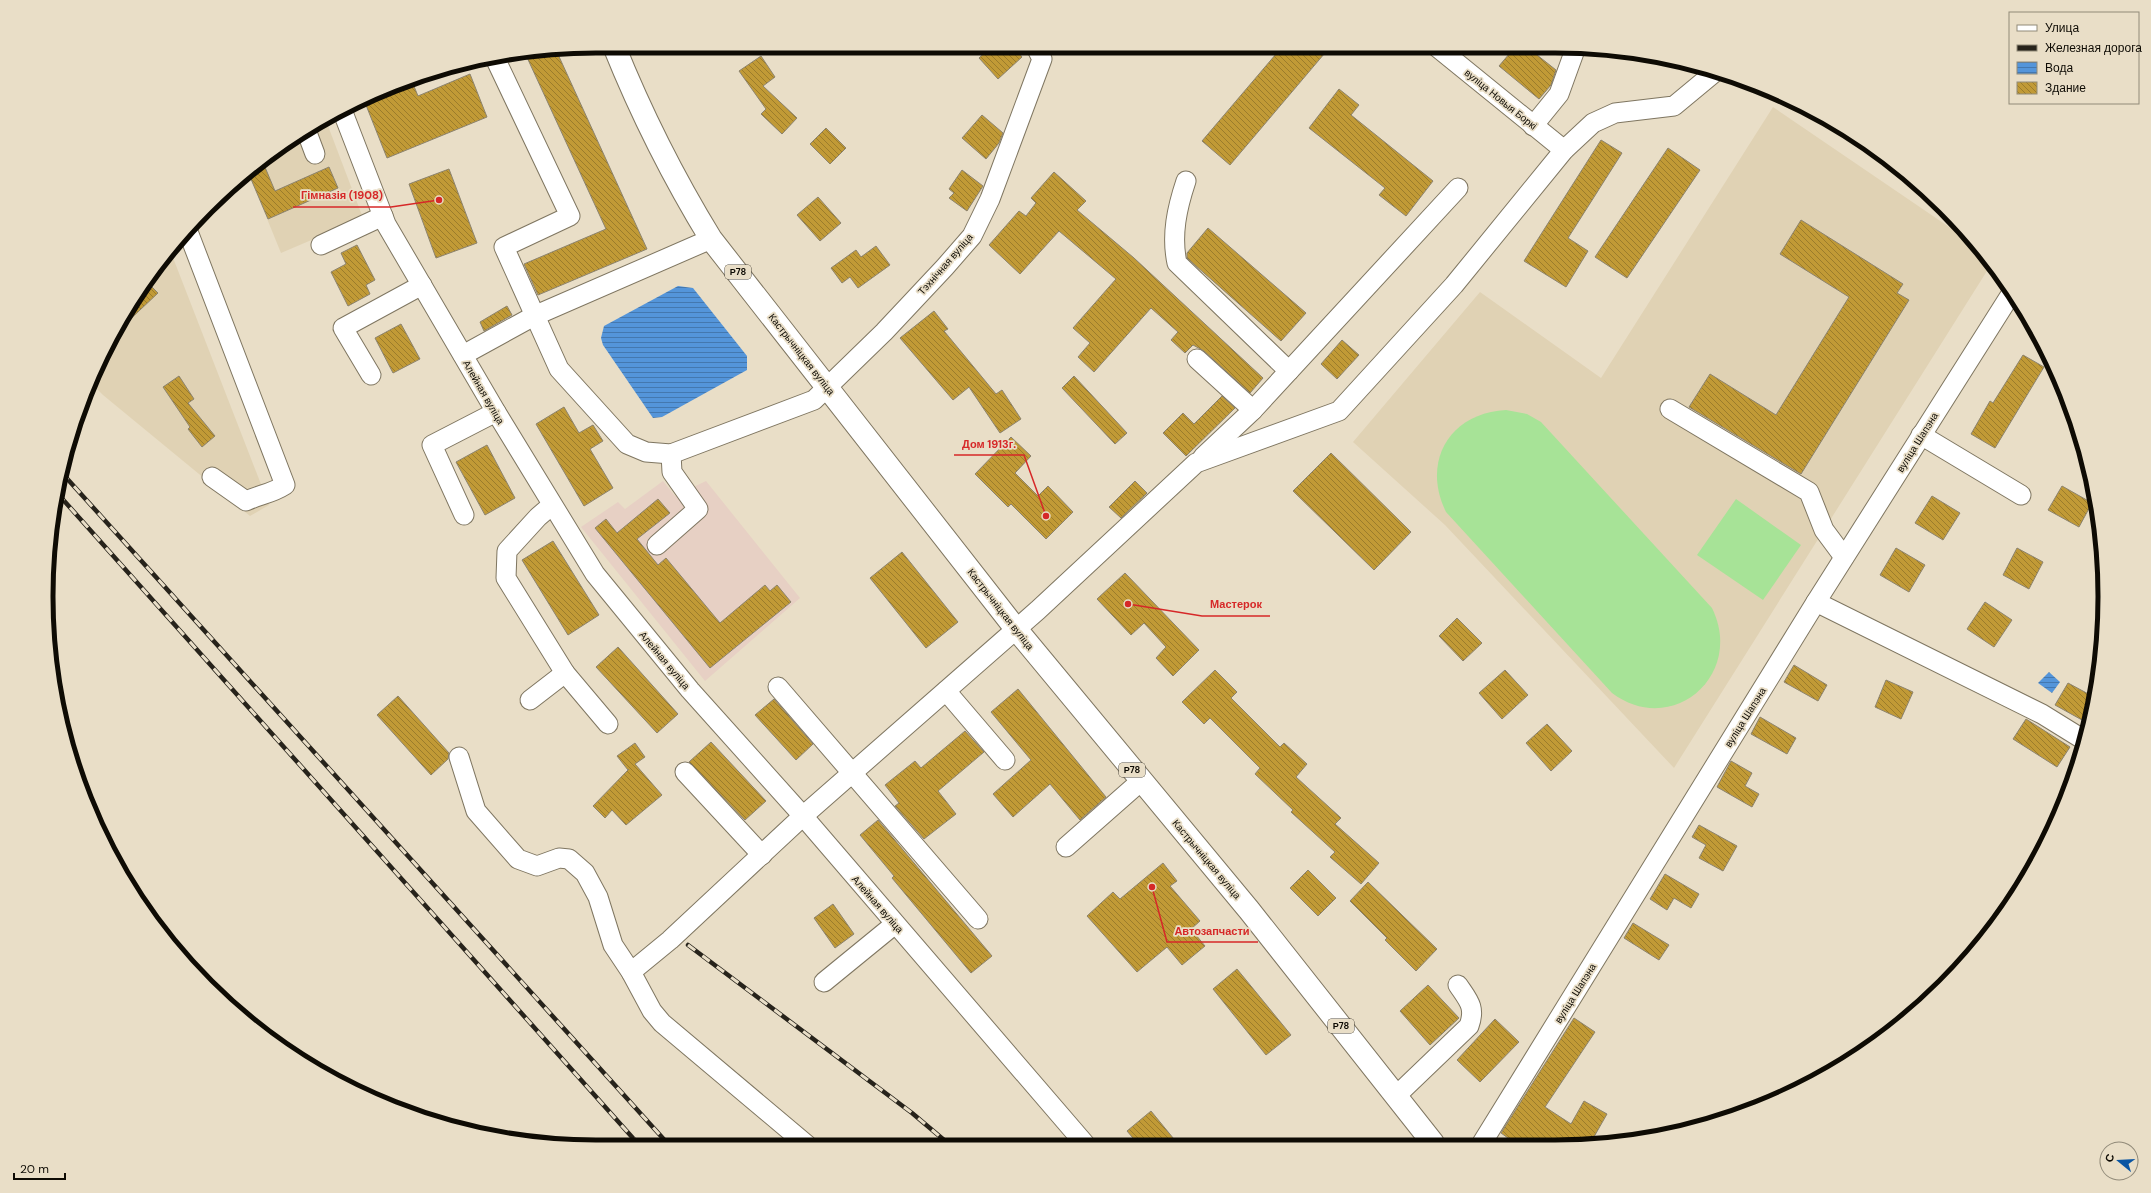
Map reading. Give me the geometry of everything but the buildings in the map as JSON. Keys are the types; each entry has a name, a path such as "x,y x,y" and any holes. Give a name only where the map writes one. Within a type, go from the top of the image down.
{"main road":[{"name":"Кастрычніцкая вуліца","path":"617,53 649,129 685,197 711,239 828,387 896,478 1016,629 1249,910 1431,1140"}],"street":[{"name":"Тэхнічная вуліца","path":"671,454 814,400 884,332 972,236 990,199 1042,59 1039,53"},
{"name":"вуліца Новыя Боркі","path":"1444,53 1564,150"},
{"path":"1533,126 1560,94 1574,54"},
{"path":"497,62 570,216 504,247 559,369 627,444 646,452 671,454 672,472 698,509 658,545"},
{"path":"1196,463 1339,410 1454,285 1564,150 1593,123 1615,113 1674,106 1710,76"},
{"name":"Алейная вуліца","path":"344,116 383,216 496,412 594,574 690,690 803,816 1082,1140"},
{"path":"308,136 315,154"},
{"path":"1186,181 1178,207 1173,247 1177,263 1289,371"},
{"path":"631,972 670,940 803,816 1016,629 1253,410 1458,188"},
{"path":"321,245 383,216"},
{"path":"190,236 285,485 274,492 246,500 212,477"},
{"path":"463,355 534,316 711,239"},
{"path":"371,375 343,328 422,285"},
{"name":"вуліца Шапэна","path":"1484,1140 1844,557 2008,298"},
{"path":"1198,359 1253,410"},
{"path":"1670,409 1809,492 1824,530 1844,557"},
{"path":"464,515 432,445 496,412"},
{"path":"1921,435 2021,495"},
{"path":"552,505 538,517 507,551 506,578 565,673 608,724"},
{"path":"1816,602 2042,714 2079,737"},
{"path":"530,700 565,673"},
{"path":"778,687 851,774 978,919"},
{"path":"946,690 1005,760"},
{"path":"459,757 476,810 518,859 537,866 559,858 569,860 585,873 598,898 613,945 631,972 652,1011 662,1023 801,1140"},
{"path":"685,772 762,854"},
{"path":"1066,847 1142,781"},
{"path":"824,982 895,924"},
{"path":"1396,1096 1469,1026 1472,1018 1471,1004 1458,985"}],"shaded area":[{"path":"1773,107 1959,234 1988,269 1674,768 1445,525 1353,442 1480,292 1601,378"},
{"path":"328,125 363,218 281,253 250,178 266,165"},
{"path":"173,257 269,505 250,516 95,387 109,356 145,295"},
{"path":"663,481 675,496 706,481 800,598 705,681 581,527 618,502 625,509"}],"green space":[{"path":"1506,410 1527,414 1541,422 1712,608 1720,633 1719,656 1711,676 1697,692 1679,704 1658,708 1635,705 1612,693 1446,512 1439,493 1437,475 1439,458 1446,443 1456,430 1469,420 1486,413"},
{"path":"1736,499 1801,545 1763,600 1697,555"}],"water":[{"path":"678,286 693,288 747,356 747,370 662,417 653,418 603,345 601,338 604,326"},
{"path":"2049,672 2060,682 2052,693 2038,683"}],"railway":[{"path":"66,478 664,1140"},
{"path":"62,498 635,1140"},
{"path":"688,945 912,1113 944,1140"}],"place":[{"name":"Гімназія (1908)","path":"439,200"},
{"name":"Дом 1913г.","path":"1046,516"},
{"name":"Мастерок","path":"1128,604"},
{"name":"Автозапчасти","path":"1152,887"}]}
